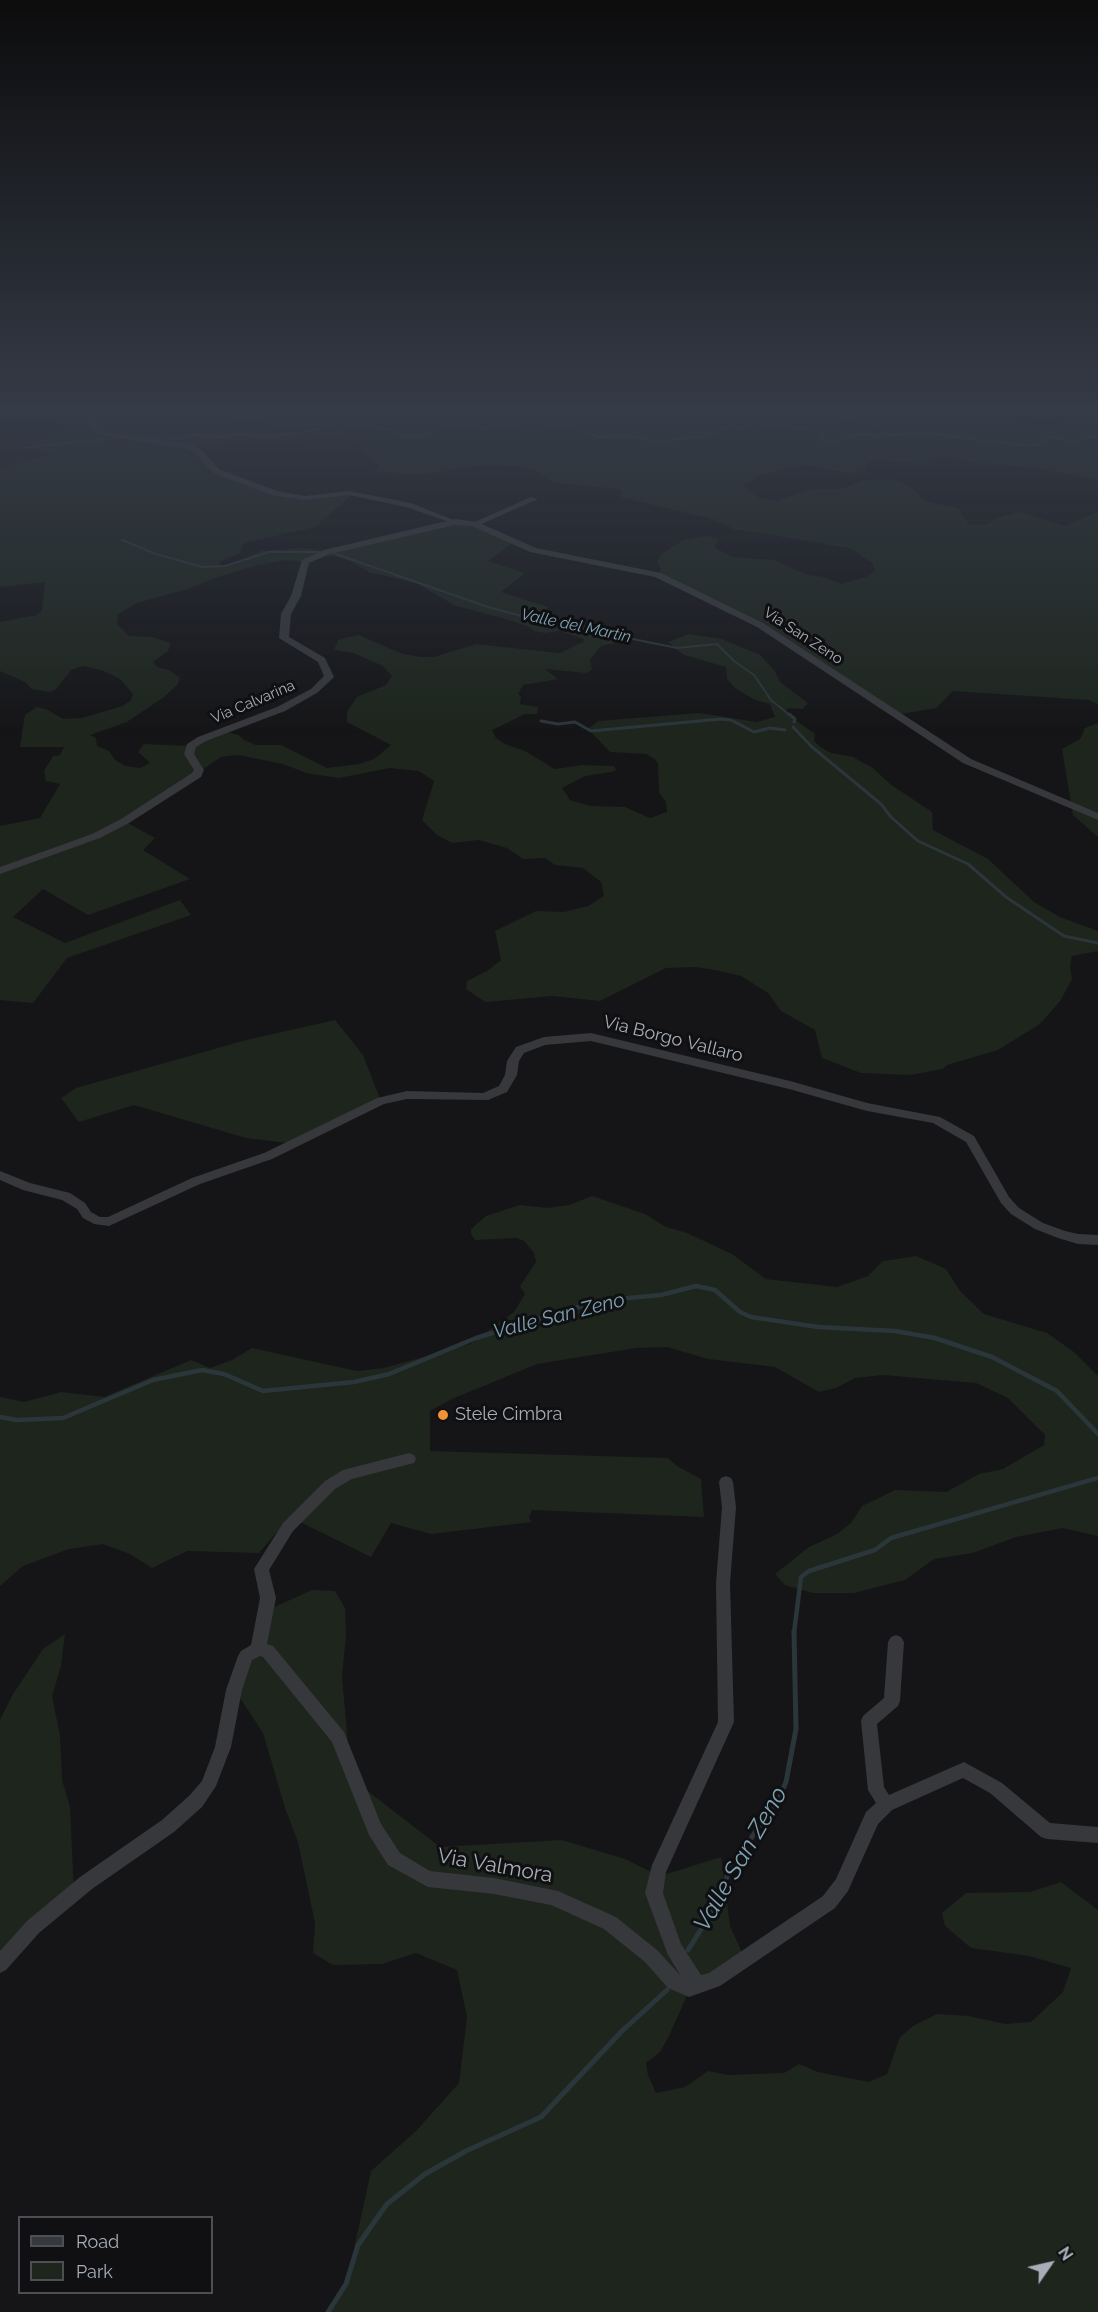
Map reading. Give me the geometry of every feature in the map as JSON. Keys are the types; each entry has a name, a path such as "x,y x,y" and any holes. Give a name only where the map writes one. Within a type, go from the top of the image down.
{"street":[{"path":"449,520 455,522"},
{"path":"474,525 486,520"},
{"name":"Via Calvarina","path":"0,871 96,836 125,822 197,775 199,770 189,754 191,746 202,739 281,709 314,691 329,677 322,660 284,638 286,614 296,596 305,562 313,556 455,522 474,525"},
{"name":"Via San Zeno","path":"474,525 543,552 658,575 760,625 967,761 1098,817"},
{"name":"Via Borgo Vallaro","path":"0,1175 27,1186 66,1196 81,1206 87,1215 99,1221 109,1222 196,1181 261,1160 381,1101 407,1095 484,1097 503,1089 511,1076 513,1061 520,1050 544,1041 591,1037 790,1085 867,1107 936,1120 970,1139 1005,1200 1015,1211 1039,1226 1062,1235 1098,1240"},
{"path":"0,1964 33,1927 86,1883 168,1826 196,1801 208,1786 223,1747 234,1690 246,1656 258,1649 268,1598 261,1569 288,1527 330,1485 348,1474 409,1460"},
{"path":"726,1482 729,1507 723,1583 726,1722 658,1871 654,1893 674,1949 697,1985 714,1980 829,1902 842,1886 872,1818 886,1804 964,1770 996,1788 1047,1831 1098,1835"},
{"path":"886,1804 876,1790 869,1722 892,1701 896,1642"},
{"name":"Via Valmora","path":"258,1649 268,1651 338,1737 375,1829 394,1859 428,1879 494,1886 552,1897 610,1923 651,1956 674,1982 689,1988 697,1985"}],"green space":[{"path":"0,520 323,520 315,527 248,542 242,545 240,553 219,562 220,566 230,566 261,551 303,548 327,552 438,525 474,524 515,541 488,561 525,573 501,592 548,607 543,615 628,634 619,642 601,646 590,660 592,670 586,673 545,669 558,679 523,685 518,694 521,697 520,704 538,707 537,714 525,714 492,730 496,738 505,744 525,751 555,769 582,765 614,766 616,770 612,772 585,776 562,788 570,800 590,806 625,807 650,818 667,812 666,802 659,793 658,764 655,759 646,754 610,752 588,729 598,721 699,713 757,722 775,717 770,704 755,700 735,688 727,679 726,667 684,655 668,642 689,634 721,639 759,654 774,670 780,682 808,703 803,709 789,708 786,710 790,716 815,734 814,741 822,748 831,753 853,757 873,768 890,784 932,812 933,830 988,859 1034,902 1060,917 1098,931 1098,951 1072,956 1070,966 1072,979 1061,1000 1040,1024 998,1050 947,1065 943,1069 911,1075 861,1073 822,1058 815,1030 781,1011 768,993 741,976 720,971 696,967 666,968 600,1001 552,996 485,1002 466,989 467,981 487,971 501,960 495,931 536,911 564,912 588,906 604,896 601,882 583,868 555,865 545,858 523,859 507,848 479,840 452,843 437,835 422,820 434,781 419,771 390,768 339,778 306,773 283,764 238,755 221,757 126,822 155,838 143,850 190,879 88,915 43,889 13,917 65,943 180,900 191,915 67,958 33,1003 0,1000 0,826 40,818 60,784 46,781 44,771 53,756 60,755 64,747 20,747 25,715 37,707 46,709 63,719 82,718 123,706 131,700 133,694 120,679 104,671 83,666 71,670 56,689 50,692 32,689 25,682 0,671 0,622 37,615 42,610 45,582 0,587","holes":["313,556 334,556 350,561 369,572 416,583 456,606 499,617 527,626 534,631 545,633 560,631 584,639 583,642 560,653 476,644 434,657 421,657 403,654 358,635 338,640 334,650 353,653 383,666 392,676 386,685 357,697 347,712 347,722 391,745 374,759 359,764 327,768 281,745 256,745 239,735 222,731 191,746 144,744 138,752 150,763 140,768 125,766 115,760 109,751 97,746 96,738 90,735 127,722 164,697 177,685 180,678 169,670 157,667 153,662 168,651 171,643 152,637 129,636 117,624 118,614 137,603 191,588 254,566 285,560 305,562"]},
{"path":"713,520 966,520 969,525 987,524 995,520 1045,520 1065,526 1079,520 1098,520 1098,704 1089,700 953,691 936,708 895,715 760,625 658,575 661,569 657,562 661,554 684,540 708,536 719,539 714,547 732,557 774,560 808,575 824,577 841,584 866,577 875,571 872,563 850,548 734,529"},
{"path":"1098,723 1098,837 1073,815 1062,749 1080,739 1085,728"},
{"path":"335,1020 363,1055 381,1101 295,1144 246,1138 134,1105 79,1122 61,1098 76,1088 246,1040"},
{"path":"592,1196 645,1214 666,1227 687,1233 732,1254 766,1279 837,1287 868,1276 883,1261 916,1256 946,1269 960,1291 984,1314 1047,1333 1074,1352 1098,1376 1098,1536 1063,1528 1016,1537 973,1553 934,1559 905,1580 854,1593 813,1593 785,1585 775,1574 809,1547 837,1534 851,1523 862,1506 895,1490 946,1492 979,1474 1003,1469 1044,1445 1045,1435 1008,1398 976,1383 883,1375 855,1378 836,1388 819,1392 775,1367 708,1359 667,1347 636,1348 537,1364 452,1399 430,1411 430,1451 668,1458 677,1466 701,1479 704,1517 532,1510 529,1518 532,1522 431,1534 391,1523 371,1557 290,1517 259,1553 187,1551 152,1568 130,1554 103,1544 69,1549 23,1566 0,1586 0,1397 24,1402 61,1392 104,1397 191,1360 210,1368 232,1360 252,1348 357,1371 384,1368 470,1344 514,1312 525,1294 520,1286 536,1262 534,1253 524,1241 516,1238 475,1240 471,1229 486,1216 520,1205 547,1208 569,1205"},
{"path":"312,1590 335,1591 345,1608 346,1635 342,1677 351,1778 440,1847 562,1840 625,1859 660,1876 721,1857 730,1926 745,1959 689,1991 660,2052 646,2063 648,2075 656,2093 685,2087 708,2071 728,2075 784,2073 799,2064 818,2072 869,2082 887,2074 900,2037 913,2026 937,2014 969,2016 1005,2024 1031,2022 1063,1992 1071,1968 1029,1956 971,1948 945,1926 942,1913 966,1893 1030,1892 1061,1882 1098,1910 1098,2312 326,2312 346,2285 371,2171 416,2131 459,2083 467,2017 457,1970 416,1953 382,1964 333,1965 313,1953 315,1923 298,1842 285,1808 263,1733 238,1695 270,1609"},
{"path":"65,1634 61,1666 52,1696 60,1736 62,1780 70,1807 74,1894 0,1964 0,1720 13,1694 43,1649"}],"waterway":[{"name":"Valle del Martin","path":"122,540 156,554 202,567 225,566 269,552 319,552"},
{"name":"Valle del Martin","path":"333,553 488,607 529,618 677,648 717,644 734,661 754,675 771,700 791,716"},
{"name":"Valle del Martin","path":"789,714 795,719 794,722"},
{"path":"541,721 558,724 575,722 591,731 721,719 731,720 754,732 770,728 785,730"},
{"name":"Valle del Martin","path":"793,727 812,747 881,804 891,817 918,841 968,864 1006,897 1064,936 1098,943"},
{"name":"Valle San Zeno","path":"0,1417 17,1420 63,1418 153,1380 202,1370 224,1374 263,1391 354,1382 389,1374 476,1338 570,1309 606,1300 661,1295 696,1286 715,1290 740,1312 751,1317 818,1327 895,1331 935,1338 992,1357 1057,1391 1098,1434"},
{"name":"Valle San Zeno","path":"794,1633 801,1577 809,1571 875,1550 891,1538 1098,1478"},
{"name":"Valle San Zeno","path":"688,1950 712,1912 731,1867 779,1798 786,1782 796,1729 794,1633"},
{"name":"Valle San Zeno","path":"328,2312 346,2284 358,2245 387,2204 425,2174 466,2151 541,2117 622,2031 667,1990"}],"place":[{"name":"Stele Cimbra","path":"443,1415"}]}
